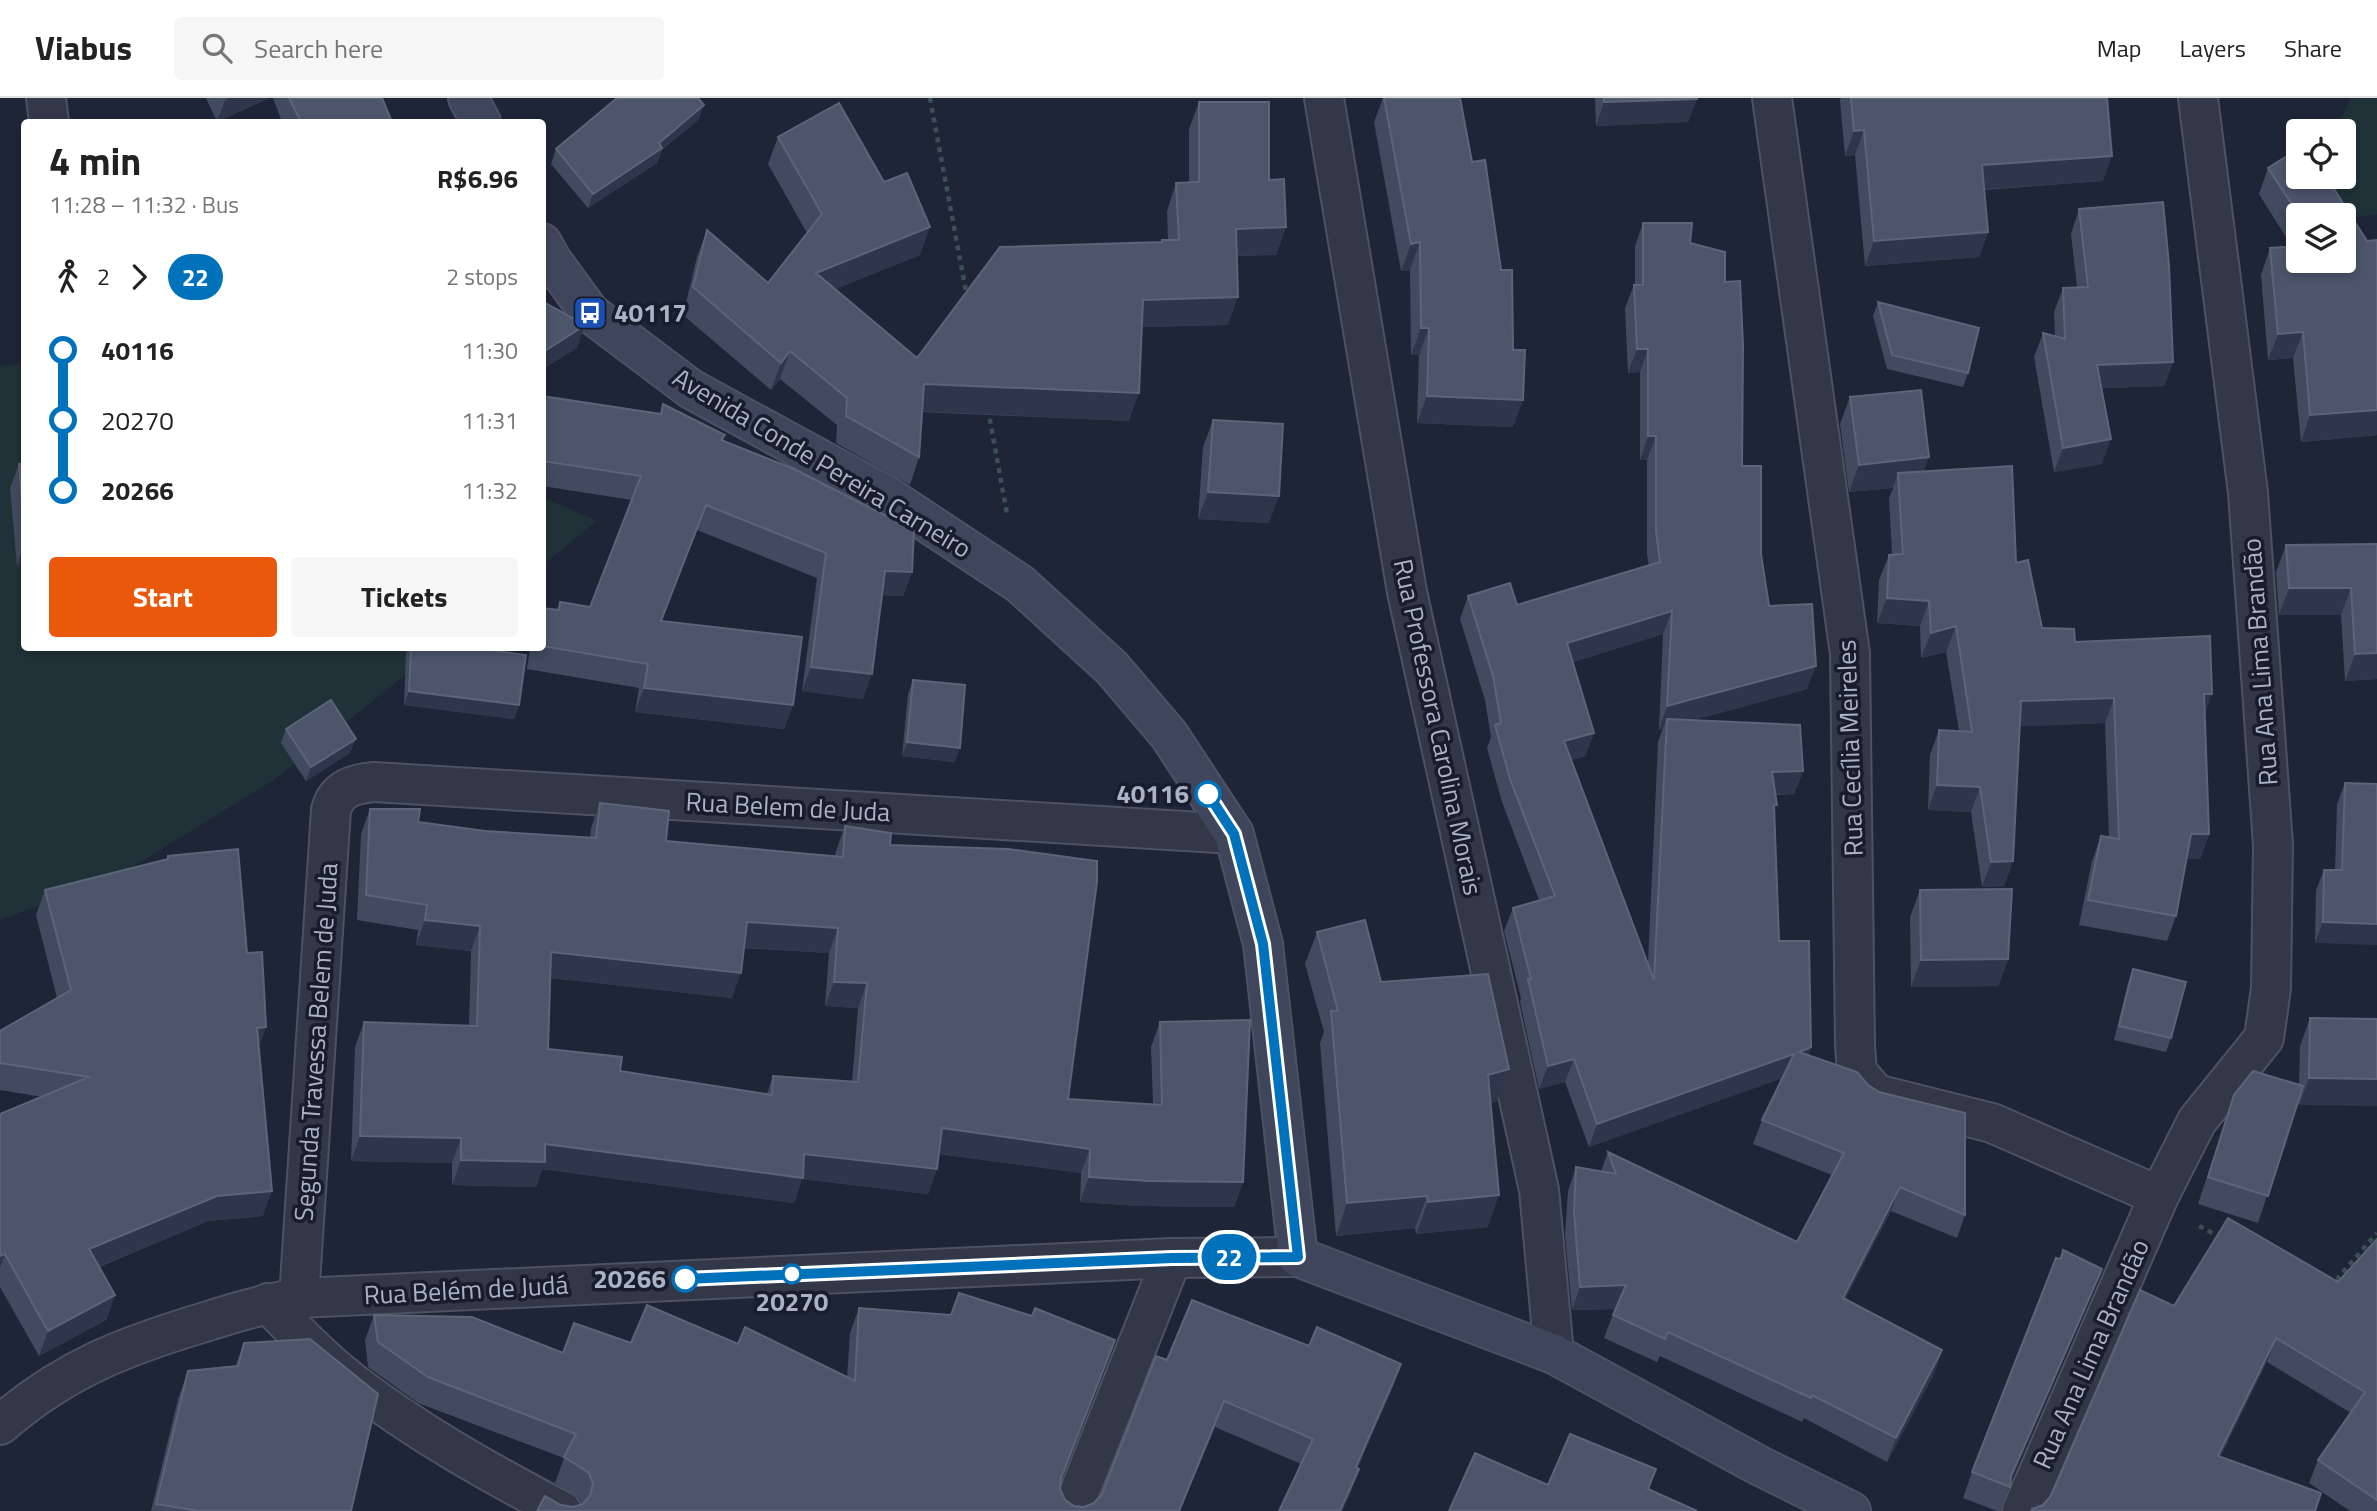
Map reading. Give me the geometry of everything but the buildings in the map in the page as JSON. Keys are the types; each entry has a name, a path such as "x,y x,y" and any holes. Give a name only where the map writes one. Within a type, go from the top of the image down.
{"main road":[{"path":"468,98 479,119"},
{"name":"Avenida Conde Pereira Carneiro","path":"546,250 590,313 691,389 887,496 1020,584 1112,668 1169,735 1234,834 1263,944 1298,1257"},
{"path":"1298,1257 1553,1354 1760,1466 1851,1511"}],"street":[{"path":"46,98 49,119"},
{"name":"Rua Professora Carolina Morais","path":"1324,98 1407,592 1539,1190 1553,1354"},
{"name":"Rua Cecília Meireles","path":"1772,98 1850,654 1854,1045 1857,1072 1876,1094 1992,1123 2159,1196"},
{"name":"Rua Ana Lima Brandão","path":"2022,1511 2159,1196 2197,1121 2264,1038 2271,988 2273,845 2248,493 2198,98"},
{"name":"Rua Belem de Juda","path":"343,791 362,783 374,782 1234,834"},
{"name":"Segunda Travessa Belem de Juda","path":"284,1300 331,810 334,798 343,791"},
{"name":"Rua Belém de Judá","path":"0,1425 36,1395 78,1369 153,1337 284,1300 1172,1258 1298,1257"},
{"path":"1072,1511 1172,1258"},
{"path":"284,1300 310,1346 353,1383 447,1448 562,1511"}],"path":[{"path":"930,98 968,301"},
{"path":"988,409 1020,584"},
{"path":"2159,1196 2185,1218 2234,1244"},
{"path":"2316,1278 2337,1279 2377,1233"}],"shaded area":[{"path":"2351,98 2377,98 2377,214 2356,217 2356,203 2335,203 2327,189 2356,189 2356,119 2341,119"},
{"path":"21,364 21,651 435,651 274,780 119,875 0,920 0,366"},
{"path":"546,498 597,521 546,563"}],"bus line":[{"name":"22","path":"685,1279 1172,1258 1298,1257 1263,944 1234,834 1208,794"}],"place":[{"name":"40117","path":"590,313"},
{"name":"40116","path":"1208,794"},
{"name":"20270","path":"792,1274"},
{"name":"20266","path":"685,1279"}]}
